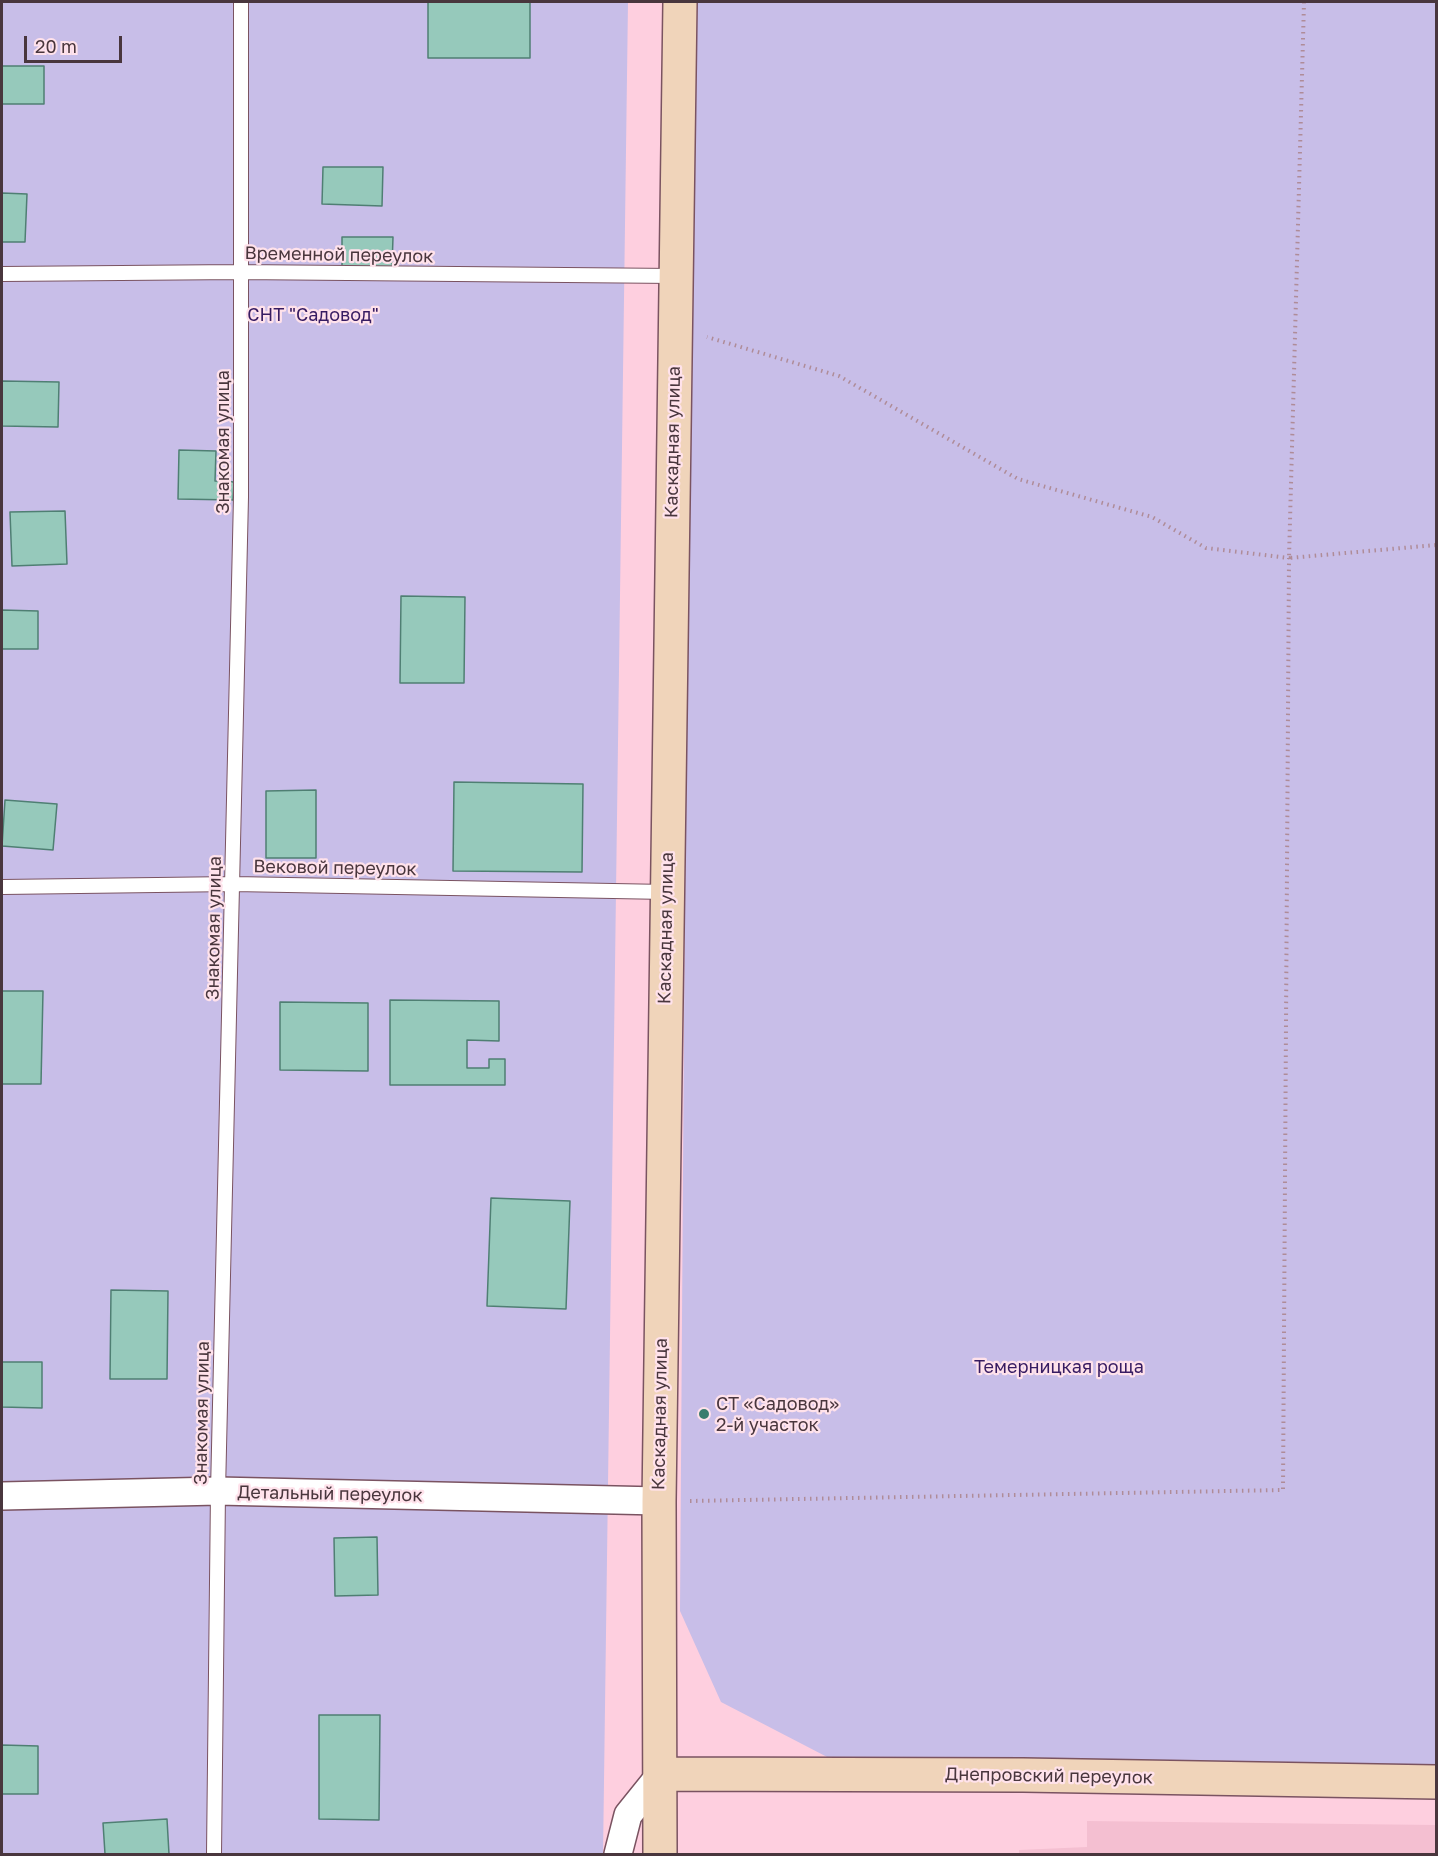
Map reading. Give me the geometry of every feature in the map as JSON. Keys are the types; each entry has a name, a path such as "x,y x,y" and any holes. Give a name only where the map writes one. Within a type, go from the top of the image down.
{"street":[{"name":"Каскадная улица","path":"660,1854 659,1502 680,2"},
{"name":"Детальный переулок","path":"2,1496 218,1491 659,1502"},
{"name":"Днепровский переулок","path":"661,1774 1023,1775 1437,1782"},
{"path":"618,1854 628,1815 661,1774"}],"lane":[{"name":"Знакомая улица","path":"214,1854 218,1491 242,497 239,272 241,2"},
{"name":"Временной переулок","path":"2,274 239,272 675,276"},
{"name":"Вековой переулок","path":"2,888 234,884 667,892"}],"path":[{"path":"659,1502 1283,1490 1289,558 1304,2"},
{"path":"675,328 838,376 1018,479 1152,518 1206,548 1289,558 1437,545"}],"shaded area":[{"path":"1087,1821 1436,1825 1436,1854 1019,1854 1019,1850 1087,1847"}],"green space":[{"name":"СНТ \"Садовод\"","path":"2,2 628,2 603,1854 2,1854"},
{"name":"Темерницкая роща","path":"691,2 1436,2 1436,1766 831,1759 721,1702 680,1611"}],"building":[{"path":"428,2 530,2 530,58 428,58"},
{"path":"2,66 44,66 44,104 2,104"},
{"path":"323,167 383,167 382,206 322,204"},
{"path":"2,193 27,194 25,242 2,242"},
{"path":"342,237 393,237 392,267 342,267"},
{"path":"2,381 59,382 58,427 2,426"},
{"path":"179,450 216,451 215,481 234,482 233,500 178,499"},
{"path":"65,511 67,564 12,566 10,512"},
{"path":"401,596 465,597 464,683 400,683"},
{"path":"2,610 38,611 38,649 2,649"},
{"path":"454,782 583,784 582,872 453,871"},
{"path":"316,790 316,858 266,858 266,791"},
{"path":"5,800 57,804 53,850 2,846"},
{"path":"2,991 43,991 41,1084 2,1084"},
{"path":"390,1000 499,1001 499,1041 467,1040 467,1068 489,1068 489,1059 505,1059 505,1085 390,1085"},
{"path":"280,1002 368,1003 368,1071 280,1070"},
{"path":"491,1198 570,1201 566,1309 487,1306"},
{"path":"111,1290 168,1291 167,1379 110,1379"},
{"path":"2,1362 42,1362 42,1408 2,1407"},
{"path":"377,1537 378,1595 335,1596 334,1538"},
{"path":"319,1715 380,1715 379,1820 319,1819"},
{"path":"2,1745 38,1746 38,1794 2,1794"},
{"path":"167,1819 169,1854 105,1854 103,1823"}],"place":[{"name":"СТ «Садовод» 2-й участок","path":"704,1414"}]}
